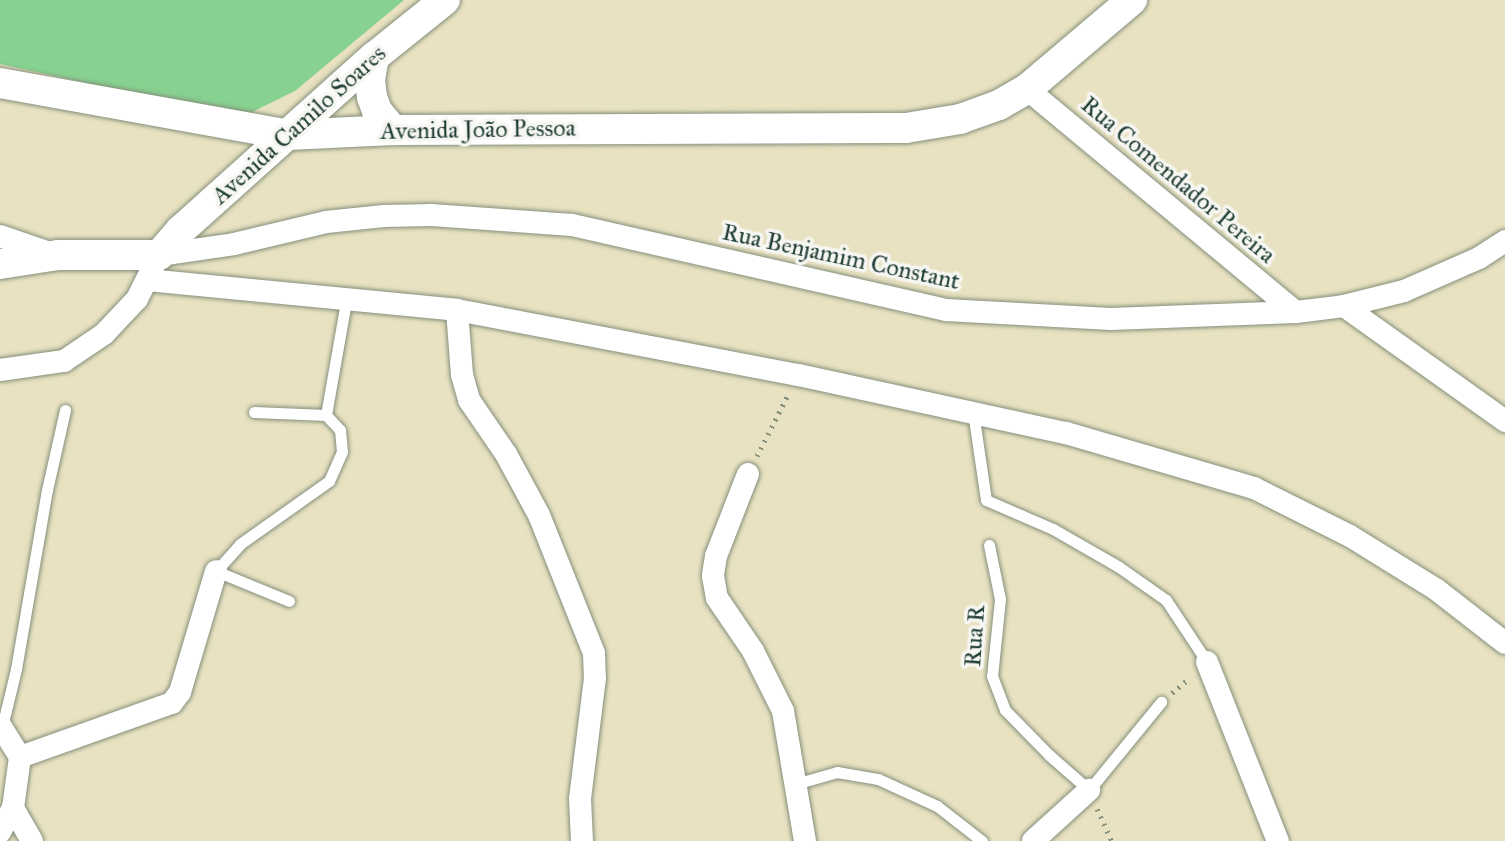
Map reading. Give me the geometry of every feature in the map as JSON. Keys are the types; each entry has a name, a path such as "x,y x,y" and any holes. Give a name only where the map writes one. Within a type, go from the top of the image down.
{"street":[{"name":"Avenida Camilo Soares","path":"153,267 181,230 374,57 445,0"},
{"name":"Avenida João Pessoa","path":"0,83 288,135 393,130 906,128 960,119 999,105 1027,89 1132,0"},
{"path":"374,57 370,79 372,97 377,111 393,130"},
{"name":"Rua Comendador Pereira","path":"1027,89 1296,312"},
{"name":"Rua Benjamim Constant","path":"153,267 326,222 384,216 462,216 572,225 625,235 946,310 1111,319 1296,312 1344,306 1404,291 1479,258 1505,241"},
{"path":"0,236 58,255 153,267 346,301 457,310 799,375 1112,445 1254,488 1375,551 1437,590 1505,643"},
{"path":"0,264 58,255"},
{"path":"0,370 64,361 104,334 137,299 153,267"},
{"path":"1344,306 1505,421"},
{"path":"457,310 462,375 469,400 506,454 539,515 594,653 595,678 580,799 582,841"},
{"path":"748,474 716,556 713,576 717,598 753,651 783,711 805,841"},
{"path":"20,757 172,703 180,692 216,571"},
{"path":"1207,662 1278,841"},
{"path":"0,832 13,808 20,757 1,726"},
{"path":"1033,841 1089,790"},
{"path":"13,808 32,841"}],"lane":[{"path":"326,415 346,301"},
{"path":"1,726 16,669 47,490 65,410"},
{"path":"254,412 326,415 340,430 342,452 329,481 240,544 216,571 289,601"},
{"path":"973,412 986,500 1093,552 1166,600 1207,662"},
{"name":"Rua R","path":"989,545 1000,599 992,676 1005,710 1089,790"},
{"path":"1089,790 1161,702"},
{"path":"795,784 837,772 878,779 937,806 982,841"}],"path":[{"path":"748,474 799,375"},
{"path":"1161,702 1207,662"},
{"path":"1089,790 1112,841"}],"green space":[{"path":"0,0 404,0 295,91 242,117 0,64"}]}
